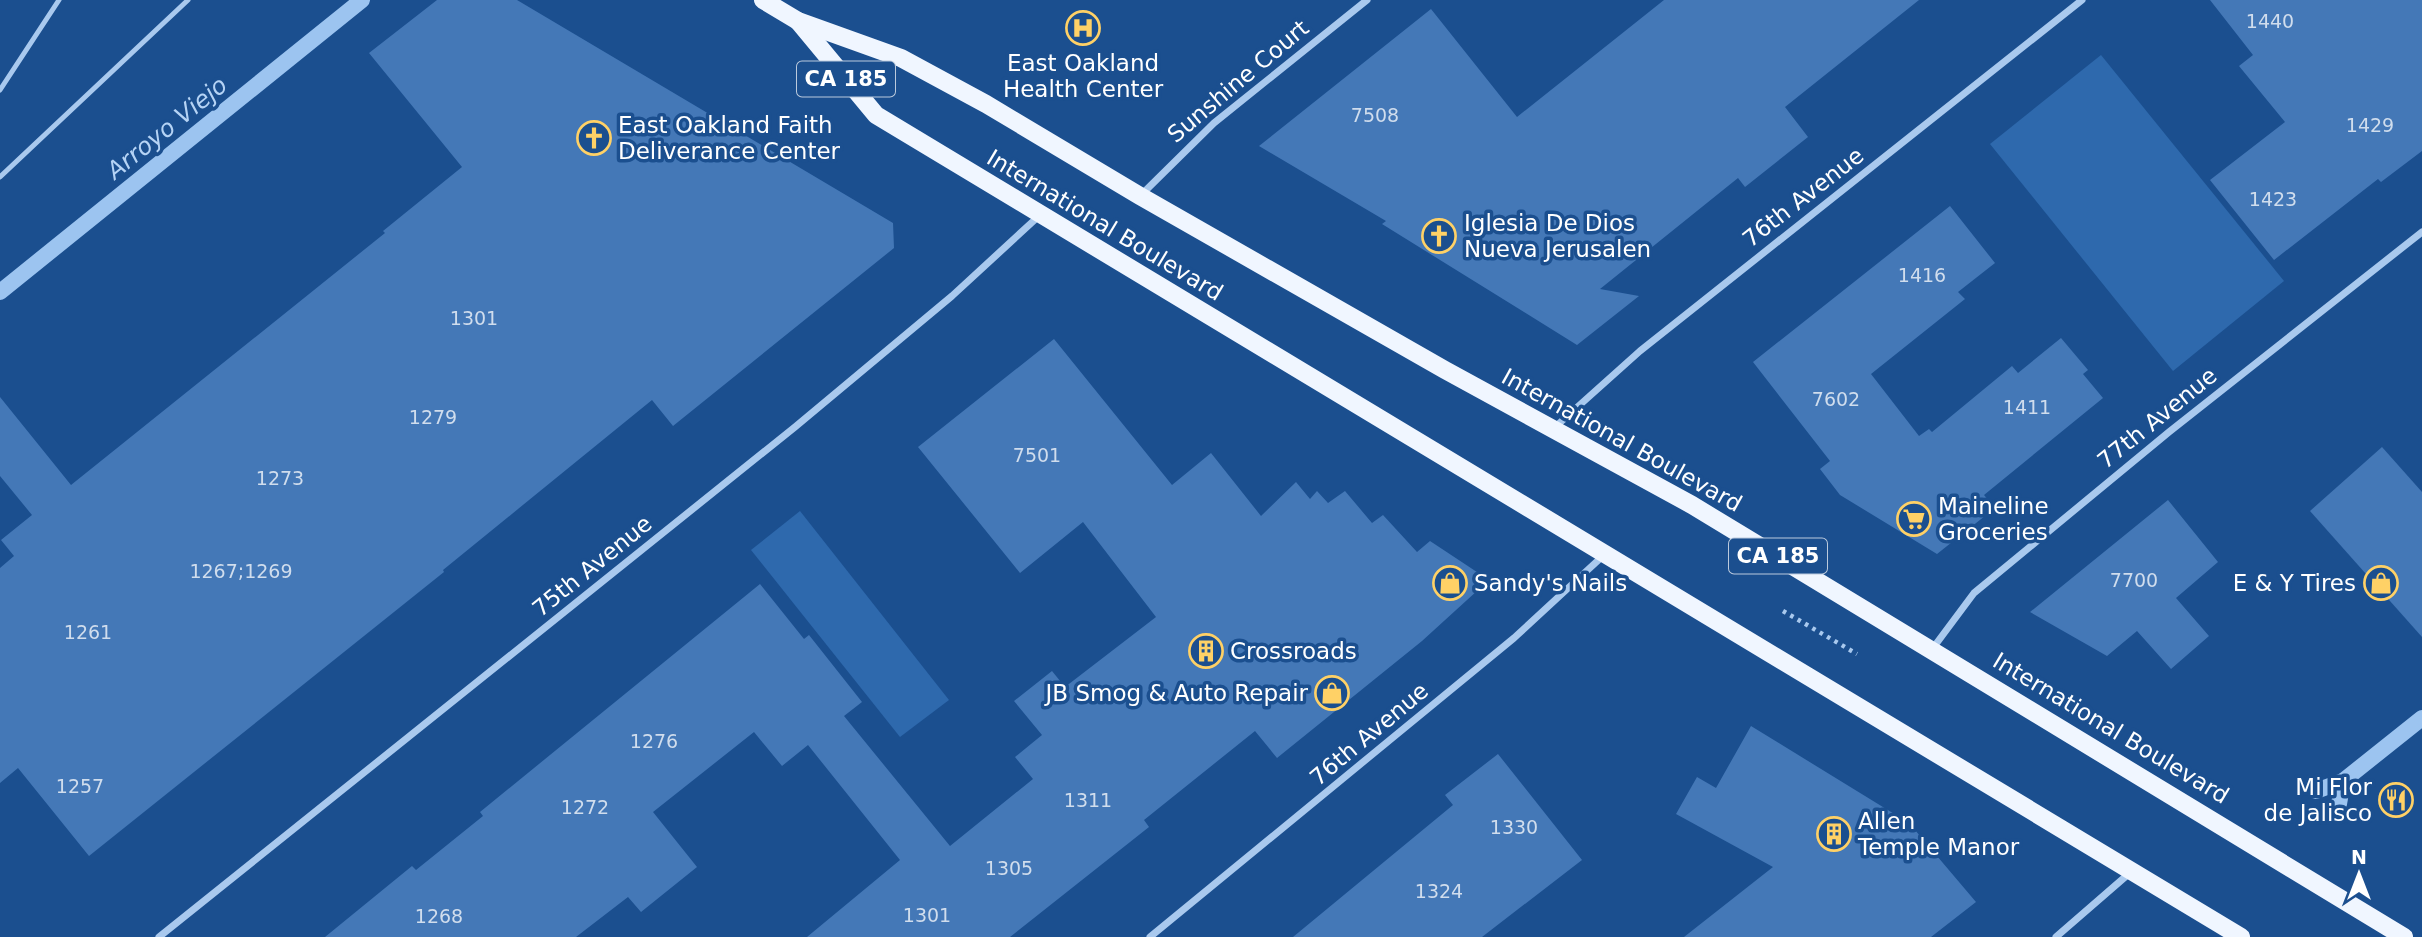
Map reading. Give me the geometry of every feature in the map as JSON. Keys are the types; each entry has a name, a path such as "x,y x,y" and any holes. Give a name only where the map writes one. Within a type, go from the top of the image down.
{"main road":[{"name":"International Boulevard","path":"763,0 798,21 901,58 986,103 1140,197 1692,505 2404,937"},
{"name":"International Boulevard","path":"798,21 876,115 2241,937"}],"street":[{"name":"Sunshine Court","path":"1140,197 1214,123 1367,0"},
{"name":"76th Avenue","path":"1553,429 1640,351 2082,0"},
{"name":"75th Avenue","path":"159,937 795,427 951,296 1040,215"},
{"name":"77th Avenue","path":"1932,649 1974,593 2180,423 2422,232"},
{"name":"76th Avenue","path":"1150,937 1514,638 1606,553"},
{"path":"2056,937 2132,871"}],"lane":[{"path":"0,90 59,0"},
{"path":"0,177 188,0"}],"path":[{"path":"1783,611 1857,654"}],"shaded area":[{"path":"2101,55 2284,281 2173,371 1990,144"},
{"path":"800,511 949,700 900,737 751,550"}],"building":[{"path":"437,0 517,0 893,223 894,248 673,426 652,400 443,570 444,572 89,856 18,768 0,783 0,568 14,556 1,540 32,515 0,476 0,397 71,485 385,233 383,231 462,167 369,53"},
{"path":"1664,0 1919,0 1785,107 1808,137 1745,187 1738,178 1600,289 1639,296 1577,345 1382,224 1386,221 1259,146 1431,9 1517,117"},
{"path":"2210,0 2422,0 2422,151 2381,182 2378,179 2274,260 2210,180 2285,122 2239,66 2253,55"},
{"path":"1950,206 1995,263 1958,292 1965,299 1871,374 1919,436 1929,429 1932,432 2012,366 2018,373 2061,338 2088,370 2083,374 2103,398 1984,495 1995,508 1937,554 1840,495 1820,469 1830,461 1753,362"},
{"path":"1054,339 1172,485 1211,453 1261,516 1296,482 1310,499 1317,491 1328,503 1345,491 1372,523 1383,515 1417,552 1430,541 1489,580 1422,641 1277,758 1255,731 1144,820 1149,827 1010,937 807,937 900,860 808,745 782,766 754,732 653,812 697,867 641,912 628,897 576,937 325,937 412,866 416,870 483,816 480,812 760,584 804,639 809,635 862,702 844,716 950,846 1033,779 1015,757 1042,735 1014,701 1052,671 1065,687 1156,617 1083,522 1020,573 918,447"},
{"path":"2382,447 2422,492 2422,637 2310,511"},
{"path":"2168,500 2218,562 2176,598 2209,636 2171,669 2137,631 2107,656 2030,612"},
{"name":"Allen Temple Manor","path":"1751,726 1909,823 1976,902 1931,937 1684,937 1773,867 1676,814 1697,777 1716,788"},
{"path":"1498,754 1582,860 1482,937 1293,937 1453,805 1445,795"}],"waterway":[{"name":"Arroyo Viejo","path":"0,292 362,0"},
{"name":"Arroyo Viejo","path":"2316,791 2343,781 2422,718"},
{"name":"Arroyo Viejo","path":"2339,804 2343,781"}],"place":[{"name":"East Oakland Health Center","path":"1083,28"},
{"name":"East Oakland Faith Deliverance Center","path":"594,138"},
{"name":"Iglesia De Dios Nueva Jerusalen","path":"1439,236"},
{"name":"Maineline Groceries","path":"1914,519"},
{"name":"Sandy's Nails","path":"1450,583"},
{"name":"E & Y Tires","path":"2381,583"},
{"name":"Crossroads","path":"1206,651"},
{"name":"JB Smog & Auto Repair","path":"1332,693"},
{"name":"Mi Flor de Jalisco","path":"2396,800"},
{"name":"Allen Temple Manor","path":"1834,834"}]}
